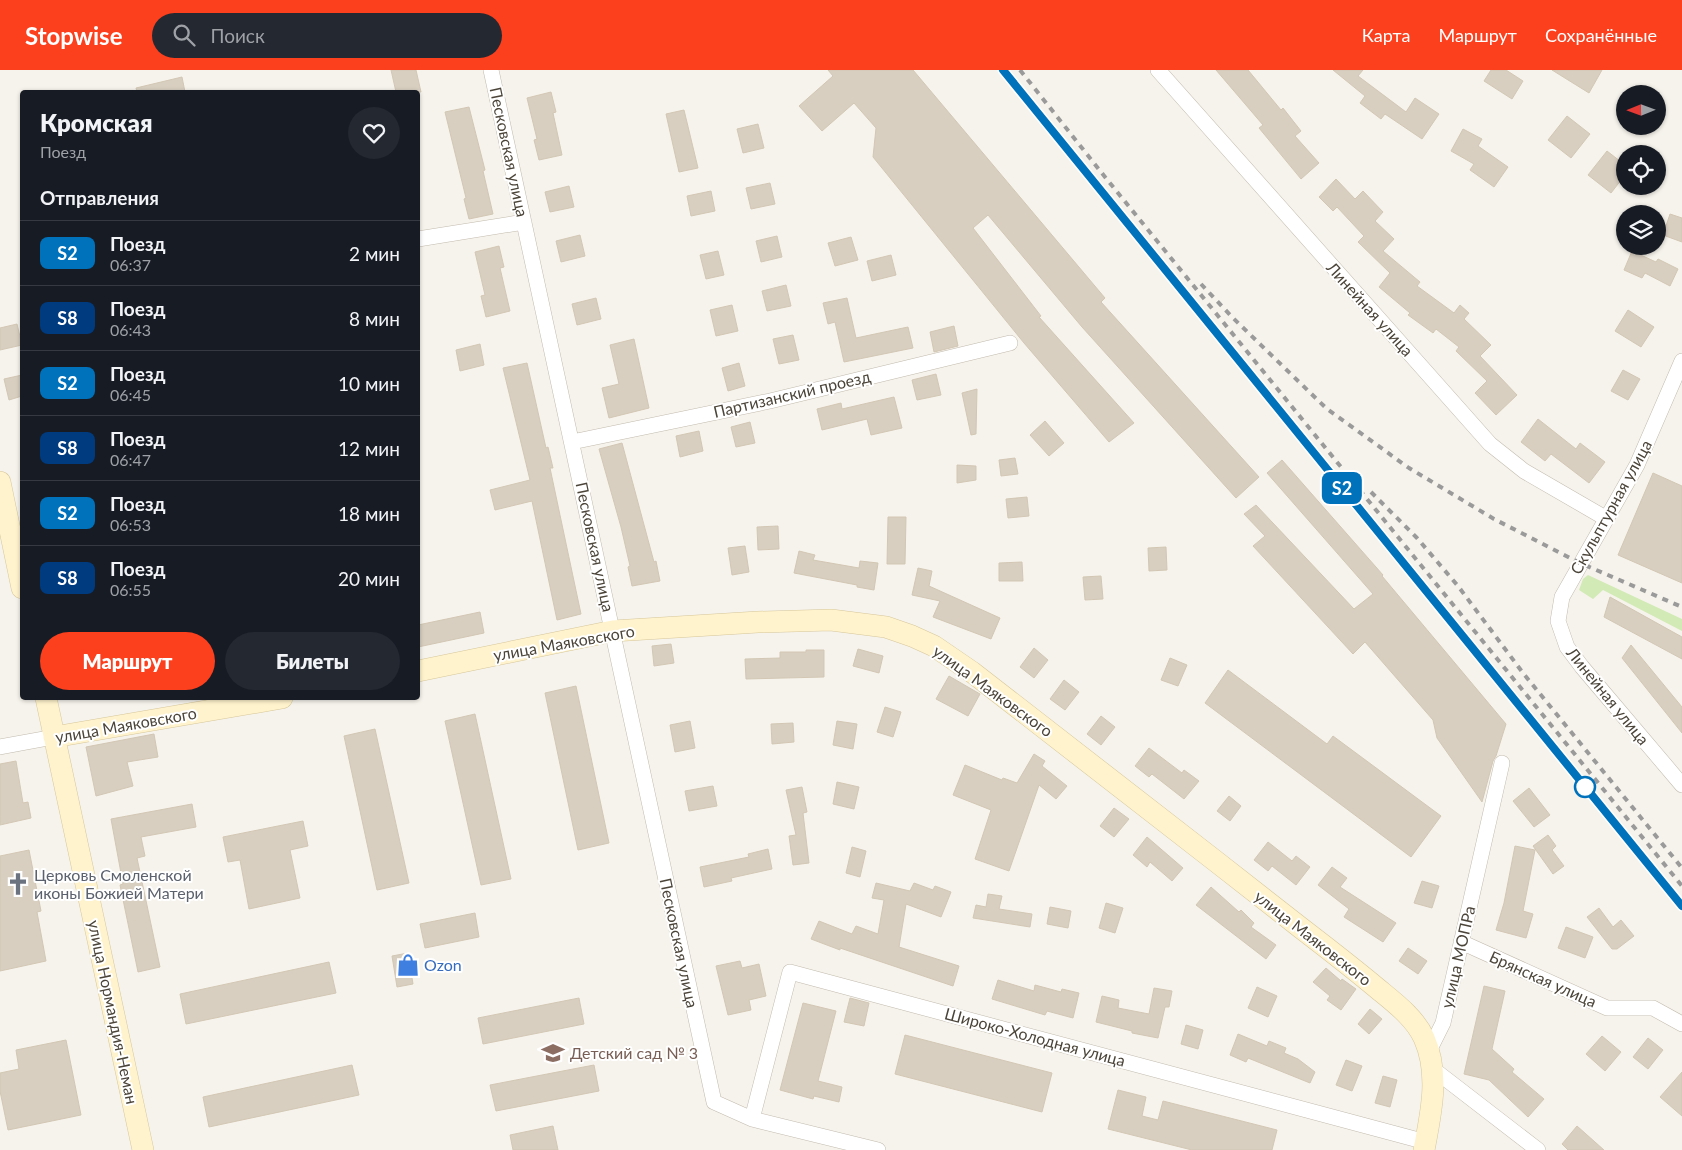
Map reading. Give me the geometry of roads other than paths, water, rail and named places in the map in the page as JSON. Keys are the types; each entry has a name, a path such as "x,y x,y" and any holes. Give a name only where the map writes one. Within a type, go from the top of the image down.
{"street":[{"name":"Песковская улица","path":"491,70 714,1102 752,1119"},
{"name":"Линейная улица","path":"1158,70 1490,444 1524,472 1607,519"},
{"path":"420,239 524,222"},
{"name":"Партизанский проезд","path":"572,442 770,400 1010,343"},
{"name":"Скульптурная улица","path":"1562,597 1637,465 1682,361"},
{"path":"0,482 20,578"},
{"name":"Линейная улица","path":"1562,597 1558,621 1567,647 1582,668 1682,786"},
{"name":"улица Маяковского","path":"420,671 613,632 758,622 831,620 886,626 934,646 972,672 1398,1005 1424,1037 1431,1060 1538,1150"},
{"name":"улица Нормандия-Неман","path":"46,700 143,1150"},
{"name":"улица Маяковского","path":"0,747 270,700"},
{"name":"улица МОПРа","path":"1425,1146 1432,1100 1431,1060 1443,1023 1502,763"},
{"name":"Брянская улица","path":"1461,942 1607,1008 1652,1008 1682,1024"},
{"name":"Широко-Холодная улица","path":"752,1119 790,972 1425,1146"},
{"path":"752,1119 878,1150"}],"railway":[{"path":"1003,70 1682,906"},
{"path":"1020,70 1682,886"},
{"path":"1201,284 1232,317 1327,409 1409,468 1494,519 1580,563 1682,607"},
{"path":"1371,492 1417,538 1458,586 1523,673 1682,868"}],"train":[{"name":"S2","path":"1003,70 1682,906"}],"place":[{"name":"Церковь Смоленской иконы Божией Матери","path":"18,884"},
{"name":"Ozon","path":"408,965"},
{"name":"Детский сад № 3","path":"553,1053"}]}
